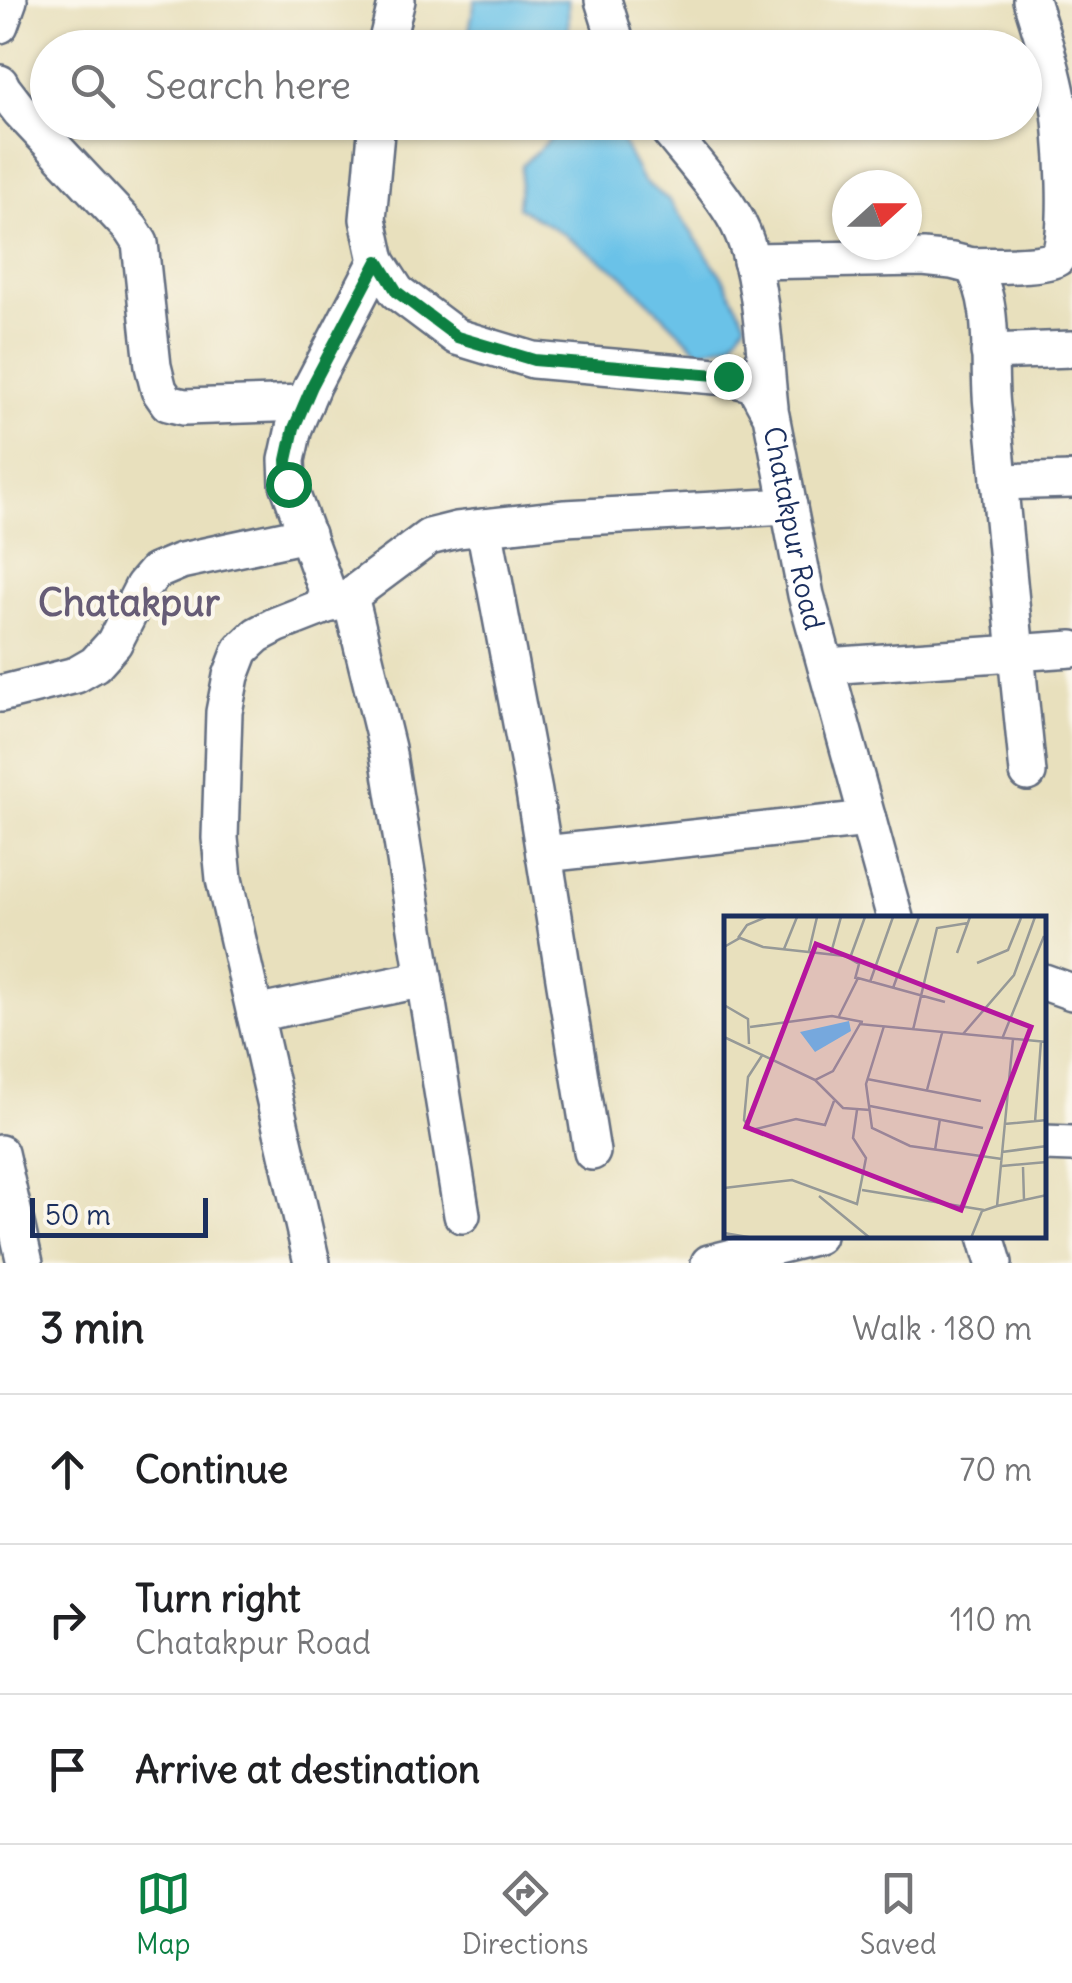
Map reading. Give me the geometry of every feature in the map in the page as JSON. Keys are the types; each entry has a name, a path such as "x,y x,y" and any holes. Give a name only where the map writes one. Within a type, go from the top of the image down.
{"street":[{"path":"0,26 9,0"},
{"path":"389,30 396,0"},
{"path":"603,0 612,30"},
{"path":"751,262 923,258 972,266 1055,260 1064,251 1070,203 1065,95 1032,0"},
{"path":"0,82 30,122"},
{"path":"48,140 131,228 140,243 153,366 158,390 168,403 184,407 305,403"},
{"name":"Chatakpur Road","path":"375,140 368,219 378,261 397,292 457,337 534,360 728,376 754,384 771,415 806,595 894,916"},
{"path":"676,140 737,222 749,250 771,415"},
{"path":"378,261 294,428 287,460 288,484 307,534 341,600 387,748 462,1215"},
{"path":"972,266 986,297 999,482 1028,773"},
{"path":"988,352 1072,349"},
{"path":"999,482 1072,480"},
{"path":"312,1263 224,879 220,838 224,712 230,676 242,650 276,625 341,600 430,537 457,530 565,518 789,506"},
{"path":"484,527 544,854 592,1152"},
{"path":"0,694 76,675 95,664 114,643 143,586 155,572 180,560 307,534"},
{"path":"826,666 1072,649"},
{"path":"544,854 868,820"},
{"path":"255,1014 424,979"},
{"path":"1047,983 1072,992"},
{"path":"1047,1143 1072,1144"},
{"path":"0,1152 25,1263"},
{"path":"709,1263 810,1238"},
{"path":"987,1238 994,1263"}],"water":[{"path":"475,0 568,0 569,30 469,30"},
{"path":"549,140 621,140 643,181 669,200 723,278 746,322 732,343 699,351 620,273 518,207 522,165"}],"district":[{"name":"Chatakpur","path":"129,602"}],"route":[{"path":"288,484 287,460 294,428 378,261 397,292 457,337 534,360 728,376"}]}
